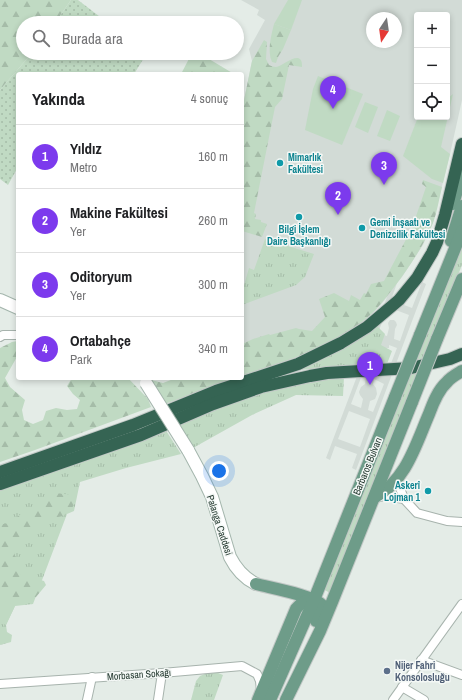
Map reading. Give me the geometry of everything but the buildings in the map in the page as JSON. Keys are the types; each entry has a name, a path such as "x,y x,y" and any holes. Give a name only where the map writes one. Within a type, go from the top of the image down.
{"highway":[{"path":"0,472 133,425 216,391 298,364 341,343 368,327 400,300 423,268 437,242 462,144"},
{"path":"0,484 141,435 213,404 261,387 321,374 411,368 450,359 462,354"}],"main road":[{"path":"437,242 448,220 462,174"},
{"path":"445,274 446,260 462,206"},
{"name":"Barbaros Bulvarı","path":"263,697 314,600 462,231"},
{"name":"Barbaros Bulvarı","path":"286,700 300,673 332,602 462,279"},
{"path":"0,300 16,307"},
{"path":"375,497 383,493 397,478 413,451 433,403 440,391 446,382 462,371"},
{"name":"Palanga Caddesi","path":"144,380 188,450 212,496 230,557 244,576 256,584"},
{"path":"256,584 299,594 319,602 322,605 300,656 300,673"},
{"path":"256,584 264,590 284,598 296,609"},
{"path":"263,697 296,609 300,603 314,600"}],"street":[{"path":"0,336 3,334 16,335"},
{"path":"397,478 404,499 417,513 447,521 462,522"},
{"path":"375,497 386,496 404,499"},
{"path":"393,700 462,604"},
{"path":"421,660 462,675"},
{"name":"Morbasan Sokağı","path":"0,684 242,666 257,674 263,697"},
{"path":"158,700 162,673"},
{"path":"87,700 92,677"},
{"path":"402,687 424,700"}],"shaded area":[{"path":"241,0 462,0 462,100 450,154 433,222 423,245 397,283 391,300 412,308 422,282 426,284 356,470 352,468 357,454 335,446 330,460 326,458 387,297 364,321 305,353 244,375 244,100 252,61 249,49 265,20 257,15 259,10","holes":["388,307 409,315 400,341 394,339 397,325 394,320 390,320 388,323 389,328 387,336 378,333","381,342 381,348 389,348 389,345 397,348 386,376 365,368","362,375 366,377 365,384 361,387 359,392 363,399 361,408 351,404","374,379 384,384 373,412 368,410 370,401 375,399 377,394 376,388 373,384","349,411 370,419 360,447 338,439"]}],"green space":[{"path":"0,0 71,0 60,16 16,16 16,60 26,60 0,90"},
{"path":"71,0 78,0 99,16 60,16"},
{"path":"288,0 302,0 291,30 274,24"},
{"path":"274,24 291,30 276,63 272,62 270,53 270,43"},
{"path":"264,40 267,42 266,59 269,65 276,67 292,59 299,58 302,67 289,65 282,99 275,107 254,213 256,214 255,219 261,220 261,222 267,224 262,237 244,232 244,100 252,61"},
{"path":"26,60 143,60 135,72 16,72 16,171 8,185 0,179 0,90"},
{"path":"188,60 211,60 231,72 182,72"},
{"path":"318,76 363,94 342,145 305,130 313,89"},
{"path":"453,94 450,107 450,96"},
{"path":"365,102 378,107 368,133 355,127"},
{"path":"387,110 400,116 390,141 377,136"},
{"path":"417,120 447,120 441,147 450,154 443,183 432,179 403,156"},
{"path":"423,180 442,187 433,223 425,241 409,266 392,290 375,310 355,327 317,349 244,375 244,343 269,334 296,328 312,331 325,317 319,299 334,293 349,301 351,295 360,300 364,293 366,294 371,284 384,281 412,228 426,187 422,184"},
{"path":"265,239 314,254 305,277 296,285 244,304 244,285 249,268 254,270"},
{"path":"462,242 462,265 330,593 323,589"},
{"path":"377,326 385,334 381,345 392,351 387,364 299,370 299,367 333,354"},
{"path":"16,341 16,359 5,378 10,387 25,400 22,410 24,420 33,424 43,420 46,411 56,408 67,410 77,409 80,400 67,386 71,380 130,380 148,399 151,407 0,462 0,348"},
{"path":"344,377 343,396 296,395 252,415 193,448 178,424 267,389 302,381"},
{"path":"151,380 163,383 171,380 231,380 165,404"},
{"path":"165,429 181,454 126,468 80,482 74,511 67,514 33,604 15,606 6,625 7,632 12,635 11,642 0,645 0,487"},
{"path":"55,493 74,495 74,505 63,516 48,518 38,524 32,532 27,533 18,540 14,555 21,562 16,571 20,574 44,581 46,585 36,597 32,599 16,600 6,589 0,587 0,524 9,523 21,514 36,510 46,498"},
{"path":"0,599 15,606 6,625 0,622"},
{"path":"207,673 218,673 223,675 214,700 191,700 196,681 200,676"}],"place":[{"name":"Ortabahçe","path":"333,109"},
{"name":"Mimarlık Fakültesi","path":"280,163"},
{"name":"Oditoryum","path":"384,185"},
{"name":"Makine Fakültesi","path":"338,215"},
{"name":"Bilgi İşlem Daire Başkanlığı","path":"299,217"},
{"name":"Gemi İnşaatı ve Denizcilik Fakültesi","path":"362,228"},
{"name":"Yıldız","path":"370,385"},
{"name":"Askerî Lojman 1","path":"428,491"},
{"name":"Nijer Fahri Konsolosluğu","path":"387,671"}]}
